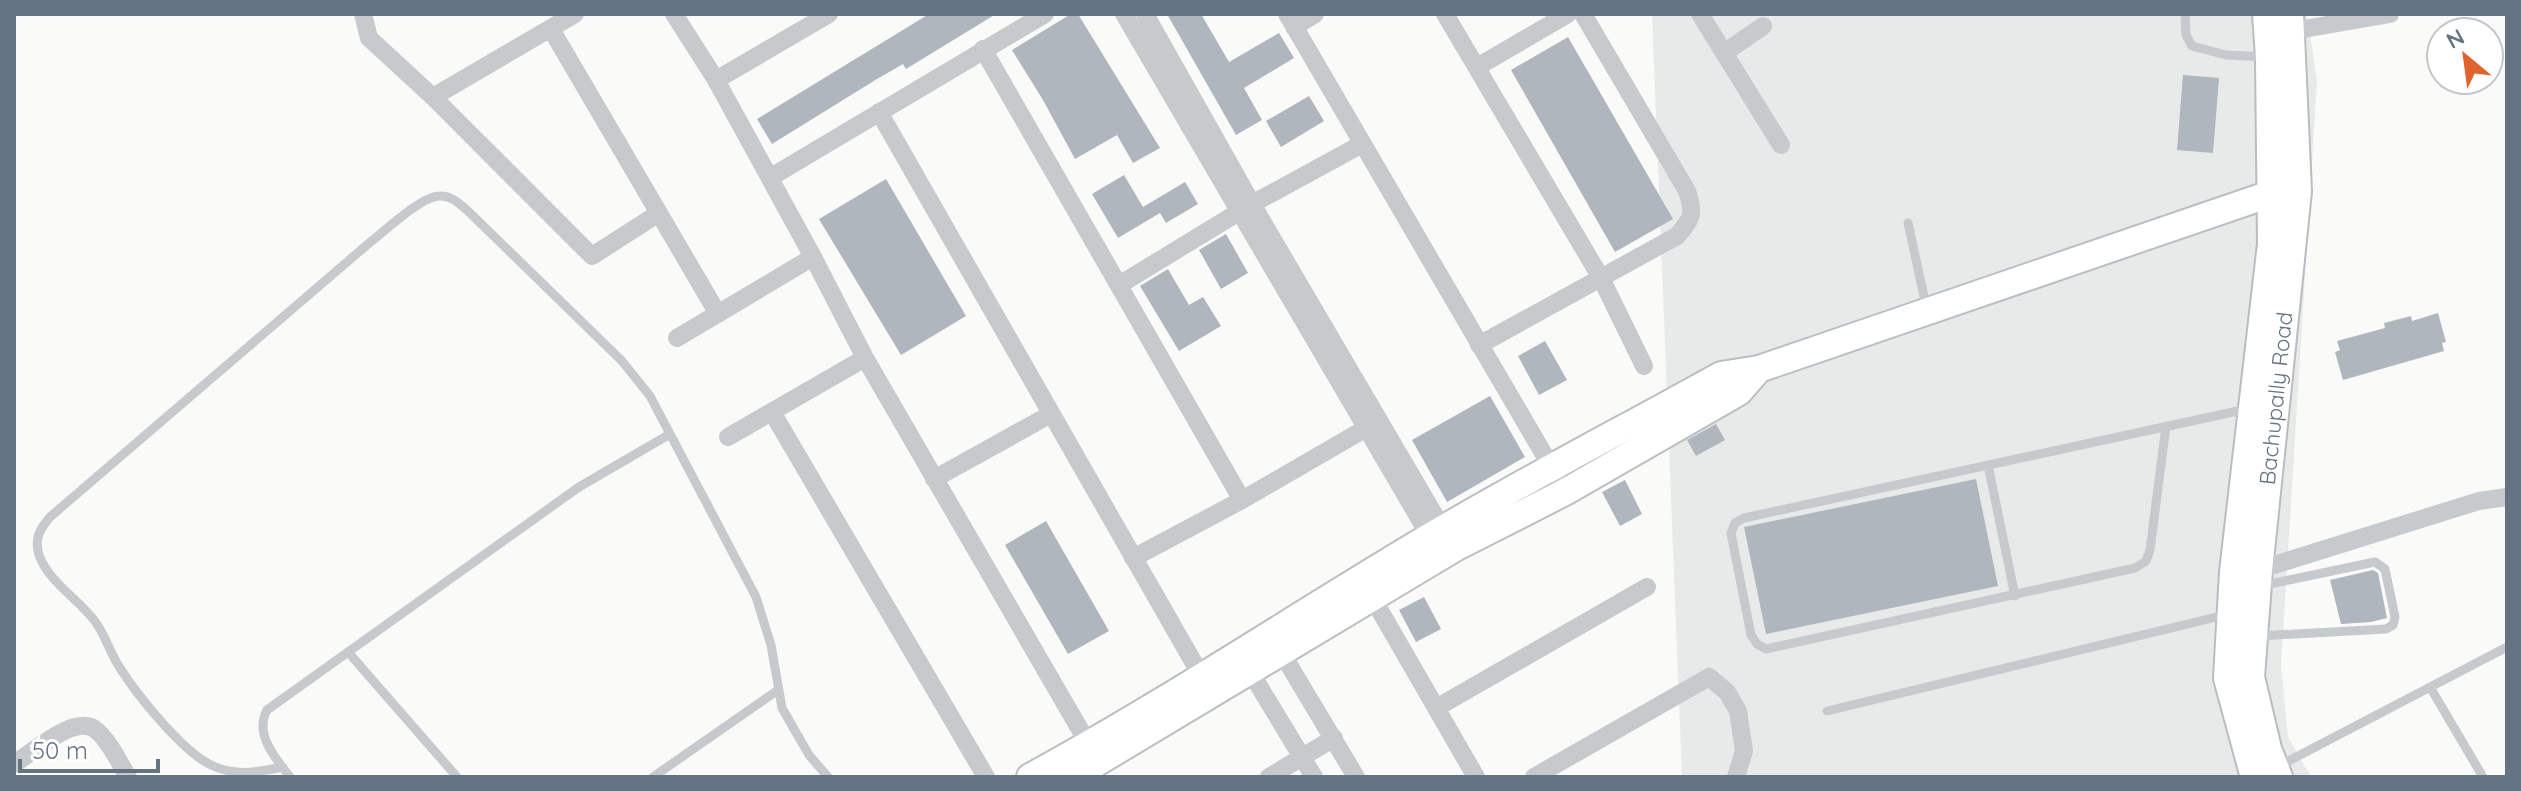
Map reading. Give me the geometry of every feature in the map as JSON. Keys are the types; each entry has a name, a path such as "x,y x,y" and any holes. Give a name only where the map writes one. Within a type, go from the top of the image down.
{"main road":[{"name":"Bachupally Road","path":"2267,14 2272,244 2232,613 2228,678 2269,774"},
{"name":"Bachupally Road","path":"2269,774 2250,677 2257,578 2297,191 2290,22"}],"street":[{"path":"363,14 369,38 433,97 592,256 659,213"},
{"path":"433,97 575,14"},
{"path":"674,14 716,80 771,177 865,358 1094,754"},
{"path":"716,80 829,14"},
{"path":"771,177 1045,14"},
{"path":"1124,14 1245,208 1442,543"},
{"path":"1145,14 1245,208"},
{"path":"1315,14 1290,20 1558,480"},
{"path":"1445,14 1601,278 1644,366"},
{"path":"1477,67 1568,14"},
{"path":"1479,345 1677,236 1690,220 1692,207 1687,191 1583,14"},
{"path":"1700,14 1781,145"},
{"path":"2290,22 2390,14"},
{"path":"1724,53 1763,26"},
{"path":"551,29 718,314"},
{"path":"983,49 1242,500"},
{"path":"879,112 1206,685"},
{"path":"1119,285 1245,208 1362,144"},
{"path":"1277,644 1442,543 1558,480 1739,392 1759,369 2273,193"},
{"path":"677,338 813,257"},
{"path":"728,437 865,358"},
{"path":"772,412 986,777"},
{"path":"934,479 1051,414"},
{"path":"1133,558 1242,500 1372,424"},
{"path":"2257,578 2479,501 2507,497"},
{"path":"1030,777 1094,754 1244,662 1372,597 1442,543"},
{"path":"1436,708 1647,587"},
{"path":"1372,597 1476,777"},
{"path":"1277,644 1356,777"},
{"path":"1244,662 1314,777"},
{"path":"1534,777 1709,677 1727,692 1738,711 1744,751 1736,777"},
{"path":"14,764 74,725 88,725 98,732 128,777"},
{"path":"1269,777 1334,738"},
{"path":"1073,777 1094,754"}],"lane":[{"path":"2185,14 2186,35 2192,46 2226,55 2270,57"},
{"path":"283,767 244,774 224,770 208,764 163,722 119,666 96,622 44,564 37,540 39,530 50,517 368,244 423,202 439,196 455,200 468,211 622,361 650,396 756,597 771,645 782,708 809,755 828,777"},
{"path":"1908,223 1928,311"},
{"path":"2166,426 2154,528 2146,561 2127,571 2015,596 1766,649 1757,644 1748,626 1731,533 1735,523 1744,518 2253,407"},
{"path":"290,777 263,736 262,720 267,710 579,487 670,434"},
{"path":"1988,465 2015,596"},
{"path":"2253,637 2386,629 2393,625 2395,617 2385,569 2375,562 2257,578"},
{"path":"1827,711 2232,613"},
{"path":"2269,774 2507,647"},
{"path":"348,652 457,777"},
{"path":"2430,687 2483,777"},
{"path":"653,777 778,690"}],"shaded area":[{"path":"1652,14 2307,14 2317,81 2281,666 2288,737 2311,777 1682,777"}],"building":[{"path":"929,14 996,14 906,69 903,64 877,79 772,144 757,119"},
{"path":"1071,14 1078,14 1160,148 1133,163 1117,135 1075,159 1012,50"},
{"path":"1167,14 1201,14 1229,62 1279,33 1294,58 1244,88 1262,120 1236,135"},
{"path":"1568,37 1673,219 1615,252 1511,70"},
{"path":"2183,75 2219,78 2213,153 2177,150"},
{"path":"1309,96 1324,121 1281,147 1266,121"},
{"path":"1124,175 1143,207 1185,182 1198,204 1166,223 1160,213 1118,238 1092,194"},
{"path":"886,179 966,316 901,355 819,219"},
{"path":"1226,234 1248,273 1221,289 1199,250"},
{"path":"1168,269 1189,305 1203,297 1221,326 1179,351 1140,286"},
{"path":"2438,313 2446,342 2442,343 2444,351 2343,380 2335,352 2340,350 2337,341 2385,328 2384,323 2411,316 2412,321"},
{"path":"1545,341 1567,380 1539,395 1518,356"},
{"path":"1490,396 1525,457 1447,502 1412,440"},
{"path":"1716,424 1725,440 1696,456 1687,440"},
{"path":"1976,479 1998,586 1766,634 1744,527"},
{"path":"1625,480 1642,514 1620,526 1602,492"},
{"path":"1046,521 1109,631 1068,654 1005,545"},
{"path":"2373,570 2378,573 2387,618 2341,624 2330,580"},
{"path":"1424,597 1441,629 1416,642 1399,610"}]}
